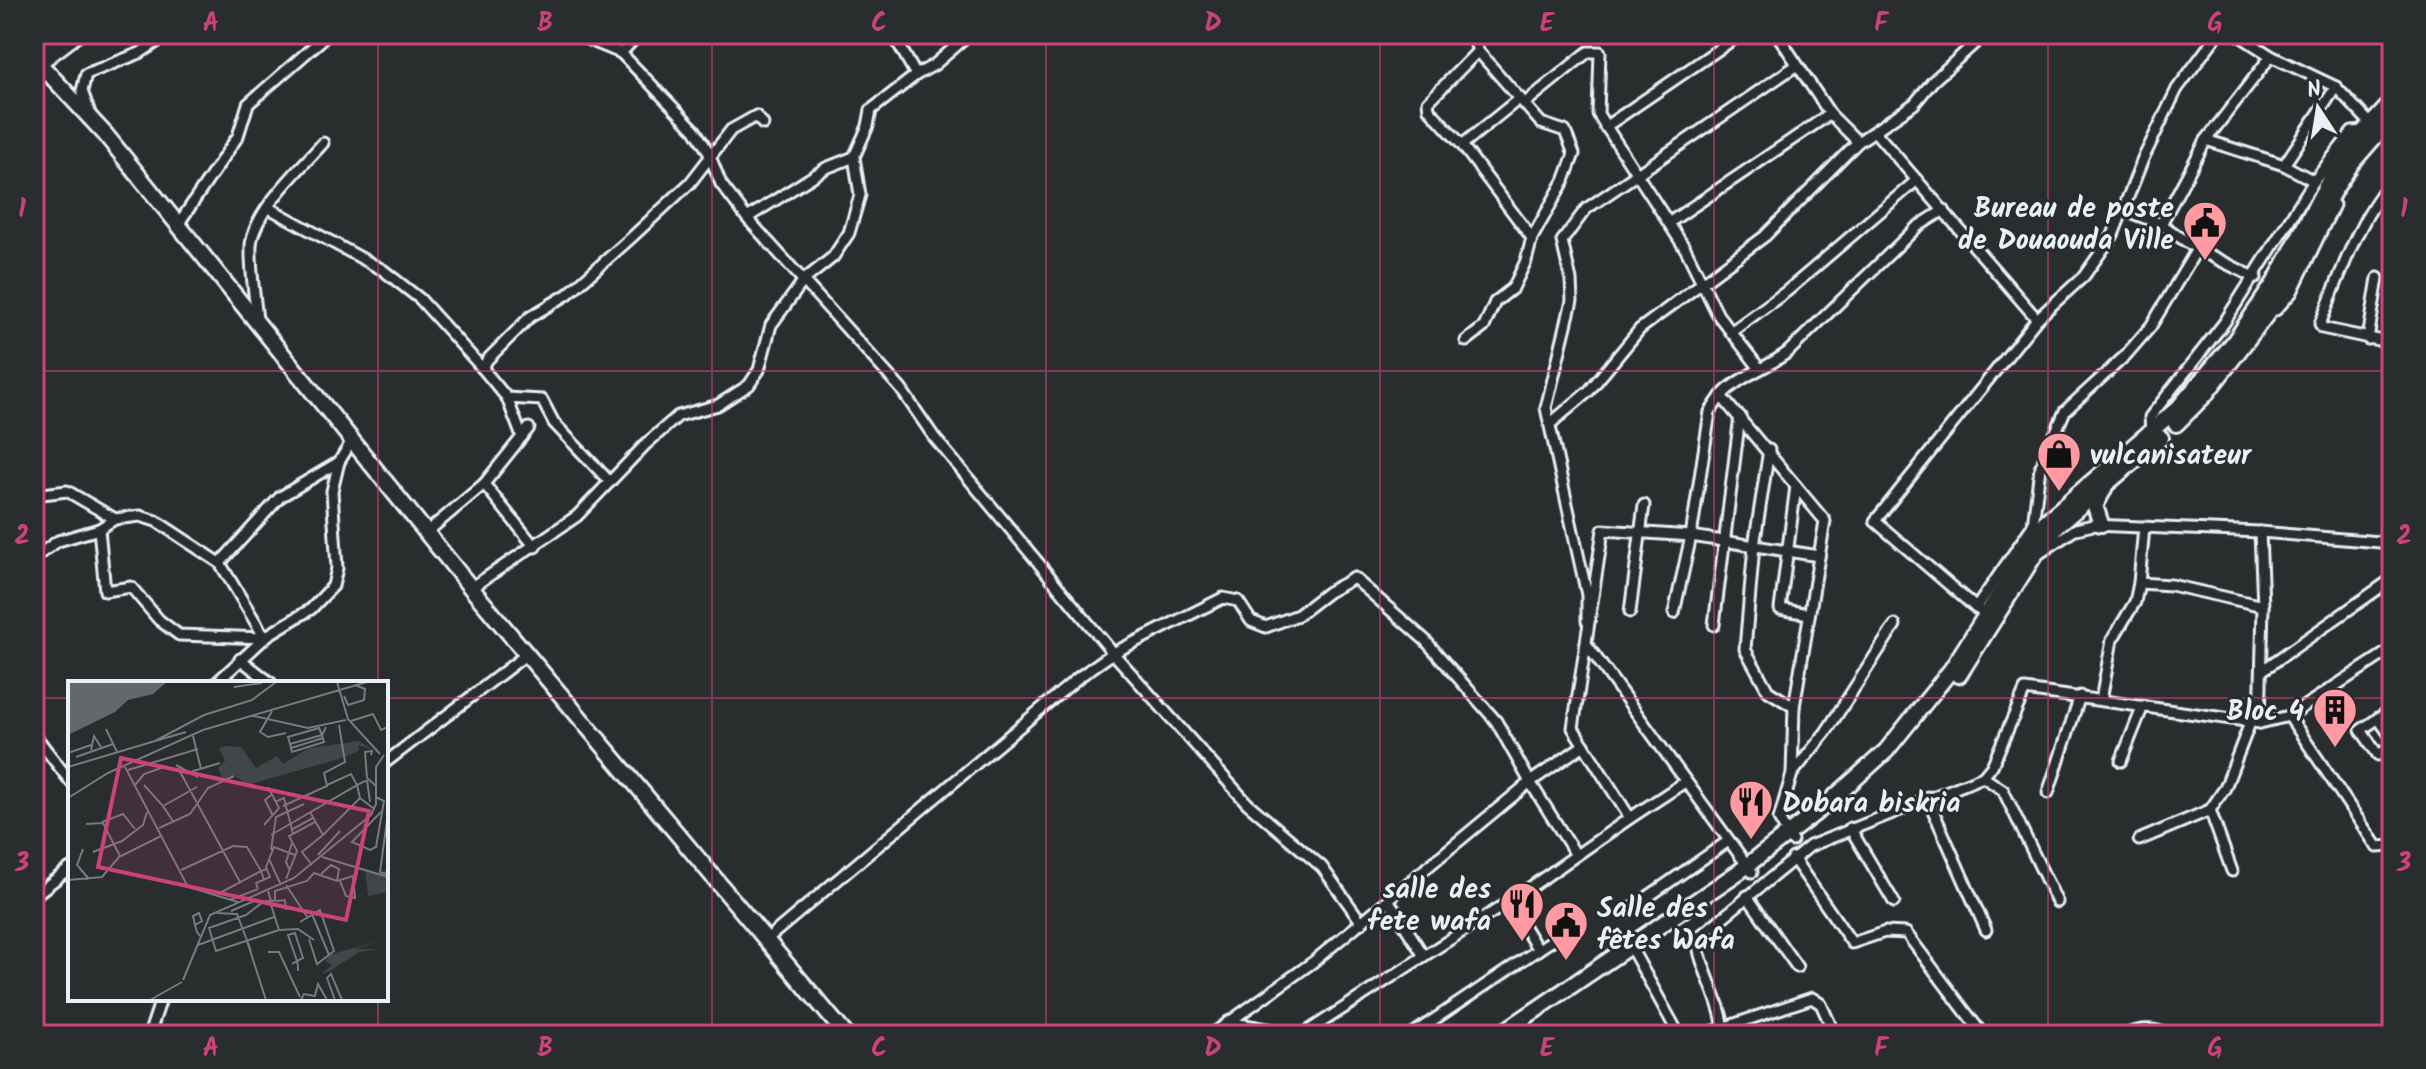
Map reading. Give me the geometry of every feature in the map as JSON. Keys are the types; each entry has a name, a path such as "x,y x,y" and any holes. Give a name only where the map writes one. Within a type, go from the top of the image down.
{"highway":[{"path":"35,57 49,34"},
{"path":"35,57 74,34"}],"main road":[{"path":"35,57 91,119 471,588 846,1035"},
{"path":"1499,1035 1797,836 1865,783 1909,738 1970,659 1985,613 2057,510 2151,434 2196,389 2258,310 2333,173 2392,102"},
{"path":"2028,555 2064,518 2205,395 2247,343 2300,260 2333,192 2352,163 2392,117"},
{"path":"2101,524 2095,506 2107,483"},
{"path":"1513,1035 1631,949"}],"street":[{"path":"91,119 82,91 86,74 140,53 169,34"},
{"path":"177,226 238,136 248,104 328,34"},
{"path":"575,34 621,53 695,130 710,154 721,184 747,218 901,389 934,437 1113,653 1247,803 1322,867 1362,923"},
{"path":"621,53 639,34"},
{"path":"893,34 916,75"},
{"path":"471,588 577,516 678,416 718,405 749,385 759,370 771,325 804,280 833,257 849,233 860,195 854,157 868,126 871,110 934,65 970,34"},
{"path":"1466,341 1484,327 1495,302 1513,288 1532,238 1564,181 1574,154 1565,131 1541,123 1478,51 1472,34"},
{"path":"1605,127 1741,34"},
{"path":"1777,34 1830,114 1858,142"},
{"path":"1550,424 1589,391 1640,329 1765,236 1858,142 1876,133 1914,104 1933,81 1985,34"},
{"path":"2197,249 2151,326 2125,356 2065,411 2040,468 2033,525 1985,613 1875,521 2037,319 2084,276 2113,235 2143,159 2177,89 2218,34"},
{"path":"2151,434 2150,417 2256,278 2314,181 2348,136 2368,128 2336,87 2271,56 2237,34"},
{"path":"1462,145 1594,50 1600,52 1598,114 1670,222 1731,332 1760,369"},
{"path":"1478,51 1428,102 1429,109 1462,145 1532,238"},
{"path":"2161,224 2206,140 2271,56"},
{"path":"1749,869 1727,842 1588,640 1587,595 1546,408 1572,301 1562,241 1586,209 1797,65"},
{"path":"2284,165 2336,87"},
{"path":"1670,222 1830,114"},
{"path":"483,369 487,360 530,317 568,294 690,183 731,130 756,116 763,124"},
{"path":"2247,343 2292,292 2338,195 2392,127"},
{"path":"1876,133 2037,319"},
{"path":"2206,140 2284,165 2314,181"},
{"path":"258,324 251,246 254,231 272,200 323,143"},
{"path":"747,218 826,168 854,157"},
{"path":"1731,332 1787,291 1917,180"},
{"path":"2392,180 2367,215 2320,326 2392,343"},
{"path":"2378,197 2392,197"},
{"path":"269,208 383,270 420,299 507,398 522,437"},
{"path":"1674,613 1691,536 1710,412 1738,378 1788,352 1917,227 1944,210"},
{"path":"2124,210 2161,224 2197,249 2256,278"},
{"path":"2368,339 2378,278"},
{"path":"1721,396 1825,521 1794,707 1792,774 1779,819 1797,836"},
{"path":"507,398 542,400 554,423 610,482"},
{"path":"1714,625 1740,416"},
{"path":"427,532 484,484 529,428"},
{"path":"218,681 265,638 311,609 333,586 337,568 332,491 339,462 353,439"},
{"path":"1769,450 1754,546 1745,649 1768,691 1794,707"},
{"path":"220,563 280,497 339,462"},
{"path":"484,484 535,547"},
{"path":"1796,486 1780,609 1809,614"},
{"path":"34,495 67,491 115,519"},
{"path":"1630,612 1644,505"},
{"path":"34,558 58,541 99,529 115,519 129,515 156,521 220,563 265,638"},
{"path":"2028,555 2076,529 2101,524 2392,543"},
{"path":"2101,700 2112,640 2135,602 2144,527"},
{"path":"99,529 105,591 131,587 159,620 179,635 265,638"},
{"path":"1630,818 1573,728 1603,530 1641,535 1691,536 1819,556"},
{"path":"2139,840 2210,810 2225,788 2255,723 2263,670 2260,532"},
{"path":"767,939 1079,677 1113,653 1223,598 1238,601 1251,621 1266,627 1298,615 1328,592 1354,578 1425,640 1496,721 1576,855"},
{"path":"2263,670 2392,579"},
{"path":"2139,583 2171,585 2263,606"},
{"path":"1792,774 1826,732 1895,625"},
{"path":"1797,836 1850,828 1983,777 1992,766 2019,696 2025,690 2255,723 2289,716 2392,649"},
{"path":"388,760 527,654"},
{"path":"240,659 268,681"},
{"path":"2048,793 2080,696"},
{"path":"2121,761 2143,706"},
{"path":"2392,722 2386,713 2361,730 2378,755 2392,746"},
{"path":"2289,716 2377,847 2392,846"},
{"path":"2378,718 2392,738"},
{"path":"34,734 68,778"},
{"path":"1211,1035 1362,923 1530,782 1584,745"},
{"path":"1983,777 2003,790 2057,902"},
{"path":"1228,1022 1302,1035 1509,902 1685,782"},
{"path":"1927,797 1986,930"},
{"path":"2210,810 2232,871"},
{"path":"1850,828 1894,902"},
{"path":"1723,1026 1723,1009 1696,941 1793,858 1797,836"},
{"path":"1626,912 1727,842"},
{"path":"1793,858 1852,943 1885,932 1906,933 1983,1035"},
{"path":"34,896 68,870"},
{"path":"1747,896 1797,967"},
{"path":"1389,901 1424,956"},
{"path":"1509,902 1538,950"},
{"path":"1411,1035 1557,937"},
{"path":"1631,949 1679,1035"},
{"path":"1702,1035 1723,1026 1743,1024 1812,998 1821,1004 1835,1035"},
{"path":"149,1035 160,1001"},
{"path":"1743,1024 1749,1035"},
{"path":"2124,1035 2137,1030 2160,1030 2167,1035"}],"place":[{"name":"Bureau de poste de Douaouda Ville","path":"2205,262"},
{"name":"vulcanisateur","path":"2059,493"},
{"name":"Bloc 4","path":"2335,749"},
{"name":"Dobara biskria","path":"1751,841"},
{"name":"salle des fete wafa","path":"1522,943"},
{"name":"Salle des fêtes Wafa","path":"1566,962"}]}
